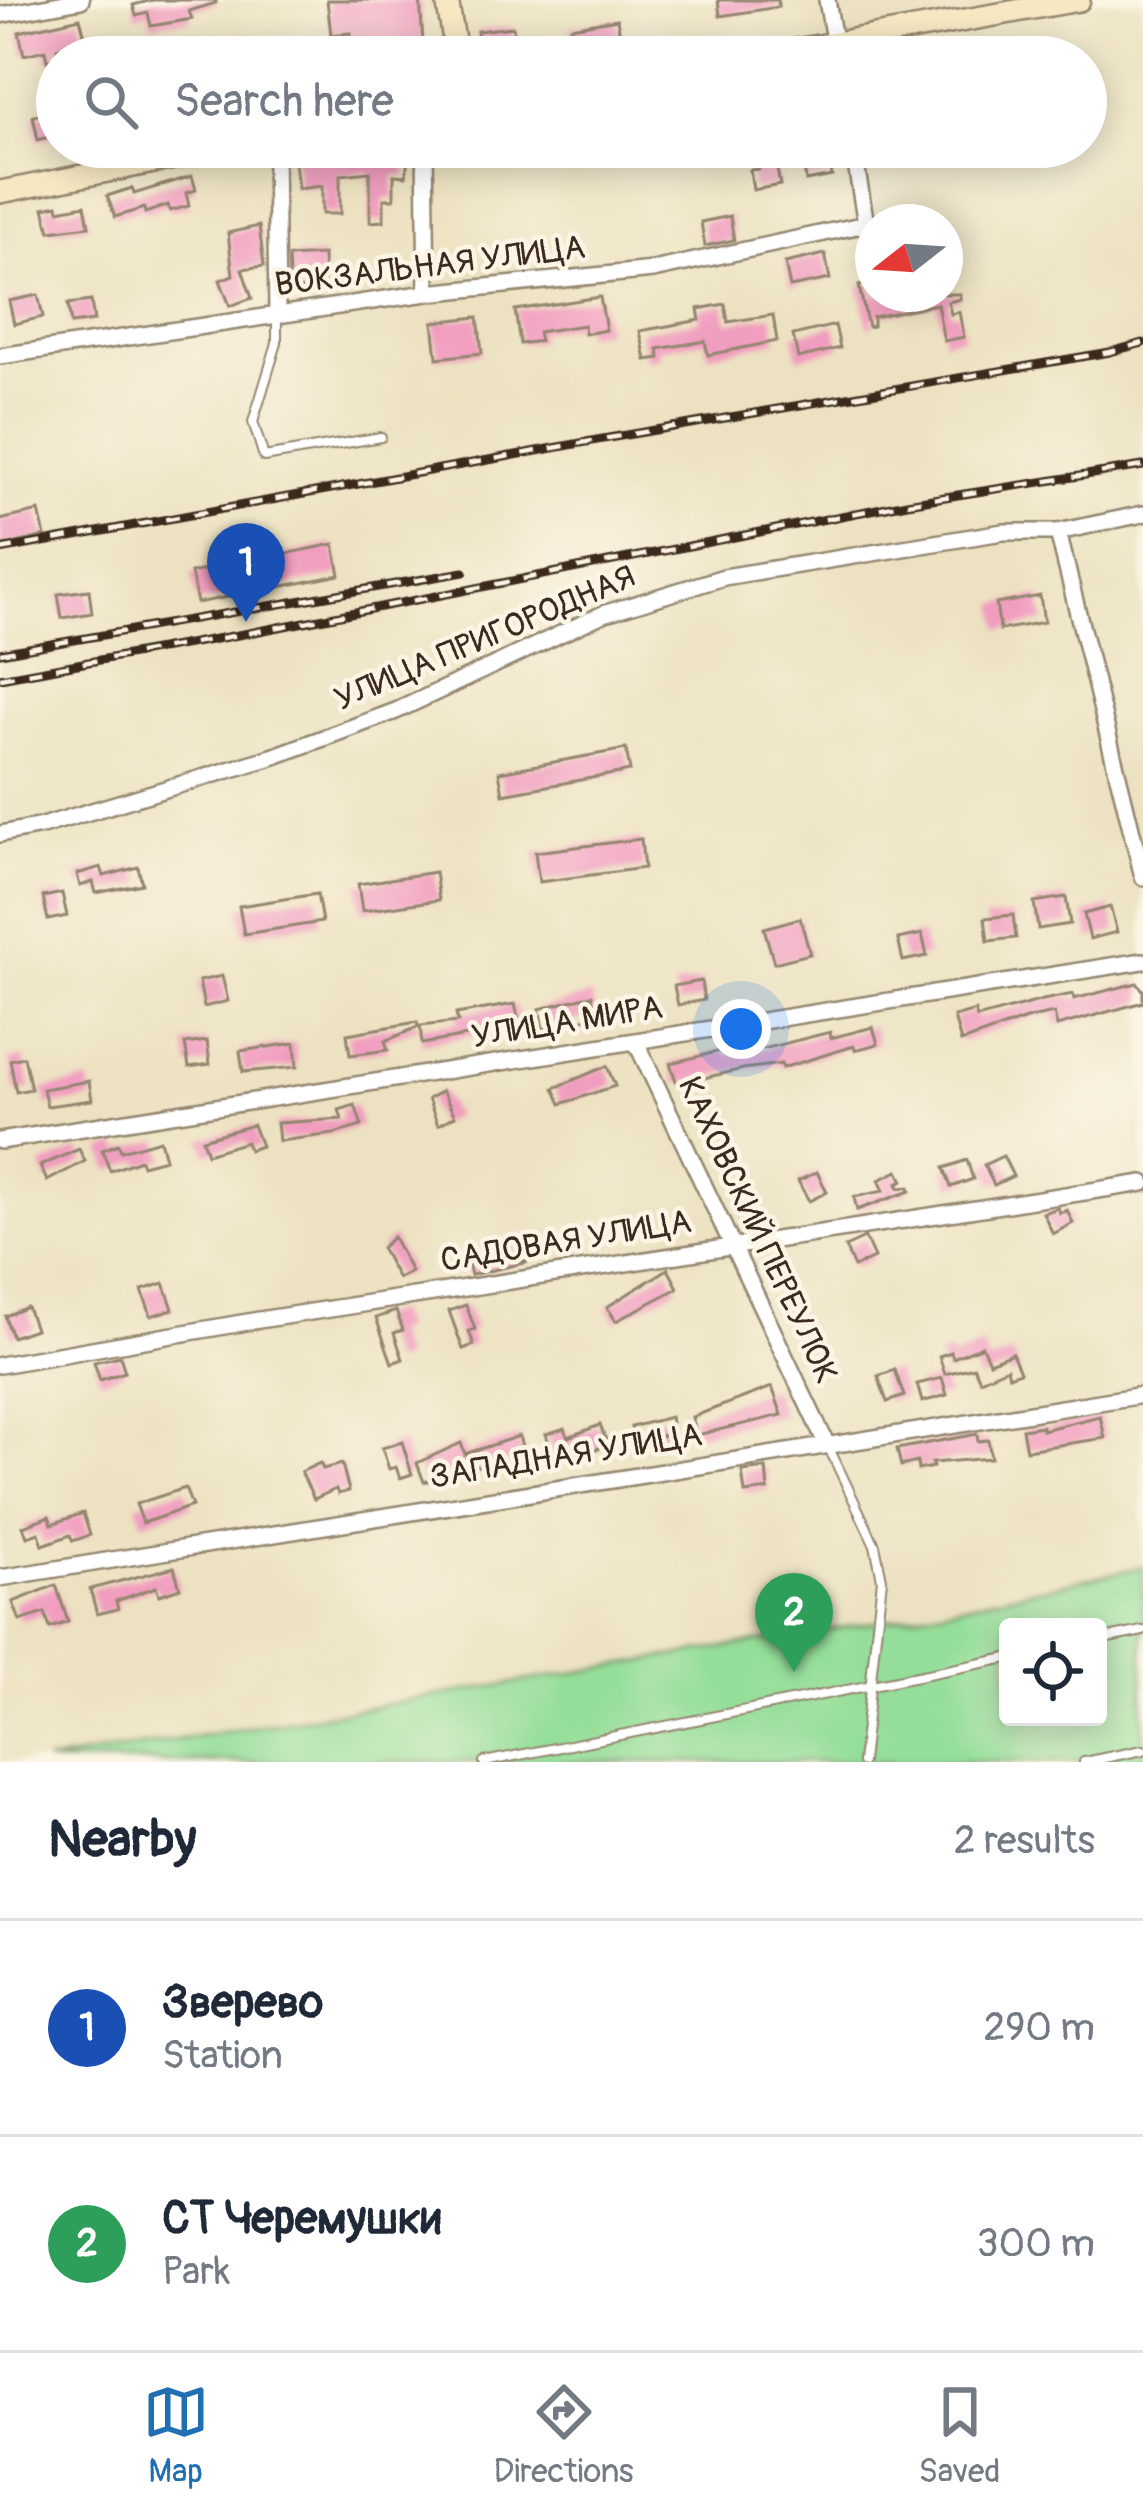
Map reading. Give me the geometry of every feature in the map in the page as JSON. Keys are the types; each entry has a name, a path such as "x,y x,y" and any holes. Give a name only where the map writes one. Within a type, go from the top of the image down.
{"main road":[{"path":"446,0 453,36"},
{"path":"904,36 1079,0"},
{"path":"0,192 123,168"}],"street":[{"path":"827,0 833,36"},
{"path":"0,15 74,1"},
{"path":"275,168 277,315"},
{"path":"424,168 427,292"},
{"name":"ВОКЗАЛЬНАЯ УЛИЦА","path":"0,356 427,292 653,269 866,224 857,168"},
{"name":"УЛИЦА ПРИГОРОДНАЯ","path":"0,834 42,826 272,757 396,711 603,614 724,577 1003,532 1058,532 1143,514"},
{"path":"1058,532 1143,877"},
{"name":"УЛИЦА МИРА","path":"0,1141 1143,962"},
{"name":"КАХОВСКИЙ ПЕРЕУЛОК","path":"636,1042 826,1444"},
{"name":"САДОВАЯ УЛИЦА","path":"0,1365 283,1316 1143,1184"},
{"name":"ЗАПАДНАЯ УЛИЦА","path":"0,1579 1143,1395"}],"lane":[{"path":"277,315 277,343 253,422 264,457 380,437"},
{"path":"826,1444 874,1545 882,1579 862,1762"},
{"path":"1107,1638 1143,1631"},
{"path":"484,1762 999,1660"},
{"path":"1084,1762 1143,1750"}],"green space":[{"path":"1143,1567 1143,1762 45,1762 899,1618"}],"building":[{"path":"153,0 216,3 189,11 192,19 151,26 148,13 136,16 133,5"},
{"path":"327,0 420,0 423,36 331,35"},
{"path":"718,0 778,0 778,7 720,16"},
{"path":"80,18 85,36 36,36 36,52 24,55 19,32"},
{"path":"617,19 620,36 572,36 571,27"},
{"path":"513,27 515,36 478,36 477,31"},
{"path":"296,168 407,168 406,176 394,175 394,199 384,199 384,221 370,222 370,172 340,175 340,214 322,214 322,186 298,189"},
{"path":"777,168 780,185 753,190 750,170"},
{"path":"804,168 831,168 832,176 806,181"},
{"path":"192,176 196,190 186,193 189,206 170,211 168,205 115,217 107,196 132,188 134,194"},
{"path":"58,205 59,210 85,205 89,226 50,231 44,208"},
{"path":"730,216 734,240 705,246 701,222"},
{"path":"259,226 264,266 242,269 252,298 230,306 220,280 233,275 228,233"},
{"path":"825,254 830,279 790,287 785,263"},
{"path":"323,255 324,288 290,290 288,257"},
{"path":"38,295 43,317 14,324 9,301"},
{"path":"600,297 606,330 585,334 584,325 538,332 540,341 520,344 515,310"},
{"path":"91,301 94,321 71,324 68,304"},
{"path":"725,304 728,322 773,315 777,341 708,355 705,341 658,349 660,358 646,360 640,331 700,320 698,309"},
{"path":"865,312 898,312 873,317 873,326 868,327"},
{"path":"939,312 959,312 964,337 944,341"},
{"path":"478,317 482,353 437,358 433,322"},
{"path":"835,325 840,348 798,358 793,335"},
{"path":"39,511 45,536 0,547 0,520"},
{"path":"334,544 340,575 197,603 191,573"},
{"path":"89,590 92,613 62,618 58,594"},
{"path":"1040,596 1044,622 1000,630 996,604"},
{"path":"626,749 630,771 503,794 499,772"},
{"path":"641,839 644,868 539,882 535,852"},
{"path":"101,867 104,876 138,867 142,884 96,893 93,882 80,886 77,874"},
{"path":"435,872 439,900 362,911 358,884"},
{"path":"62,893 67,916 48,920 43,897"},
{"path":"317,894 322,922 244,934 239,906"},
{"path":"1066,897 1070,924 1038,929 1034,902"},
{"path":"1110,907 1117,932 1090,939 1084,914"},
{"path":"1013,915 1016,938 988,941 985,918"},
{"path":"800,918 810,954 774,963 764,928"},
{"path":"922,934 927,956 903,961 898,939"},
{"path":"222,976 228,1001 204,1007 199,981"},
{"path":"701,981 704,1000 678,1005 674,986"},
{"path":"1137,983 1143,990 1143,1002 1057,1026 1054,1013 961,1042 954,1017 975,1011 977,1018"},
{"path":"592,995 596,1016 543,1029 539,1009"},
{"path":"515,1004 521,1030 422,1044 420,1026 458,1022 456,1014"},
{"path":"417,1022 418,1027 385,1041 388,1050 350,1055 347,1034"},
{"path":"873,1027 878,1044 855,1050 854,1046 782,1068 781,1064 743,1069 677,1084 670,1063 725,1050 726,1054 767,1048 830,1032 831,1038"},
{"path":"207,1041 210,1064 189,1067 185,1044"},
{"path":"295,1043 297,1067 243,1072 240,1051"},
{"path":"24,1057 31,1089 16,1092 10,1060"},
{"path":"607,1066 615,1086 561,1104 554,1088"},
{"path":"89,1081 92,1100 47,1106 43,1089"},
{"path":"442,1091 455,1116 438,1125 428,1099"},
{"path":"355,1105 362,1126 279,1141 277,1123 342,1119 339,1110"},
{"path":"253,1125 261,1146 249,1150 246,1142 207,1154 202,1139"},
{"path":"160,1140 165,1159 142,1165 140,1160 110,1171 102,1150 118,1144 121,1151"},
{"path":"79,1149 85,1161 47,1181 40,1166"},
{"path":"1003,1156 1013,1176 994,1185 984,1165"},
{"path":"967,1160 973,1179 951,1187 944,1168"},
{"path":"898,1171 903,1181 897,1184 899,1188 910,1191 857,1210 854,1197 884,1191 879,1180"},
{"path":"817,1172 827,1192 809,1201 798,1181"},
{"path":"1058,1208 1060,1213 1067,1210 1073,1223 1053,1234 1043,1213"},
{"path":"393,1237 411,1272 398,1279 381,1248"},
{"path":"865,1238 874,1258 854,1267 845,1247"},
{"path":"510,1247 513,1258 528,1262 471,1275 466,1257 496,1258 494,1251"},
{"path":"668,1269 678,1288 616,1321 607,1307"},
{"path":"164,1283 173,1309 151,1316 142,1290"},
{"path":"466,1305 475,1329 469,1331 474,1345 463,1349 449,1311"},
{"path":"27,1307 35,1329 12,1337 5,1316"},
{"path":"396,1311 403,1330 394,1333 403,1359 392,1363 376,1318"},
{"path":"982,1346 989,1362 1012,1353 1020,1372 1009,1376 1007,1368 980,1380 974,1367 945,1374 939,1356 951,1352 953,1358"},
{"path":"120,1356 125,1372 100,1380 94,1362"},
{"path":"895,1370 904,1396 887,1402 878,1376"},
{"path":"942,1378 947,1395 922,1402 917,1384"},
{"path":"772,1387 782,1415 697,1435 692,1417"},
{"path":"1100,1416 1105,1438 1026,1450 1022,1429 1042,1426 1042,1430"},
{"path":"670,1417 673,1433 635,1442 631,1427"},
{"path":"600,1425 608,1445 590,1451 587,1443 552,1454 546,1434 565,1428 568,1437"},
{"path":"977,1434 978,1441 988,1440 991,1458 932,1463 933,1467 918,1470 917,1462 901,1466 897,1449"},
{"path":"519,1436 527,1463 514,1467 512,1461 482,1469 481,1465 424,1482 417,1463 461,1443 465,1454"},
{"path":"402,1442 412,1474 400,1478 396,1467 389,1469 382,1448"},
{"path":"320,1463 323,1469 342,1464 349,1491 338,1494 336,1489 314,1499 301,1472"},
{"path":"766,1468 768,1490 745,1493 742,1471"},
{"path":"185,1488 192,1506 143,1523 136,1504"},
{"path":"83,1513 90,1535 73,1541 70,1535 43,1545 39,1533 27,1537 23,1526 49,1516 52,1524"},
{"path":"174,1567 180,1588 159,1595 156,1587 116,1601 118,1609 97,1614 90,1589"},
{"path":"56,1585 68,1622 50,1628 45,1613 20,1621 13,1602"}],"railway":[{"path":"0,550 1143,343"},
{"path":"0,678 907,503 1143,466"},
{"path":"0,653 464,572"}],"place":[{"name":"Зверево","path":"246,622"},
{"name":"СТ Черемушки","path":"794,1672"}]}
